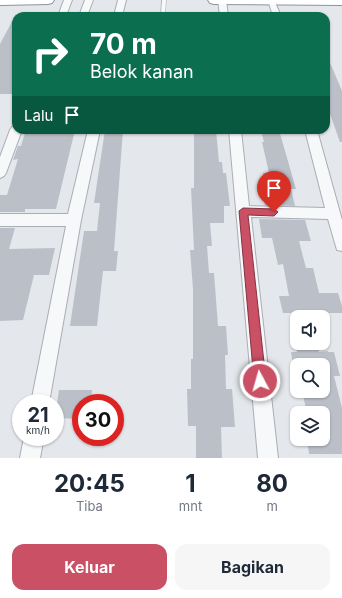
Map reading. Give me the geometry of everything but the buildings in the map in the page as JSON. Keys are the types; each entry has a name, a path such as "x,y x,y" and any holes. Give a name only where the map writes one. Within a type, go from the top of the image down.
{"highway":[{"path":"0,1 48,0"},
{"path":"214,0 342,1"}],"street":[{"path":"64,12 68,0"},
{"path":"84,12 89,0"},
{"path":"119,12 122,0"},
{"path":"222,0 224,12"},
{"path":"271,1 275,12"},
{"path":"0,173 15,134"},
{"path":"42,394 74,220 93,134"},
{"path":"235,134 268,458"},
{"path":"312,134 342,245"},
{"path":"243,211 334,214"},
{"path":"0,220 74,220"},
{"path":"30,458 32,446"}],"lane":[{"path":"163,12 164,0"}],"route":[{"path":"260,381 243,211 274,212"}]}
